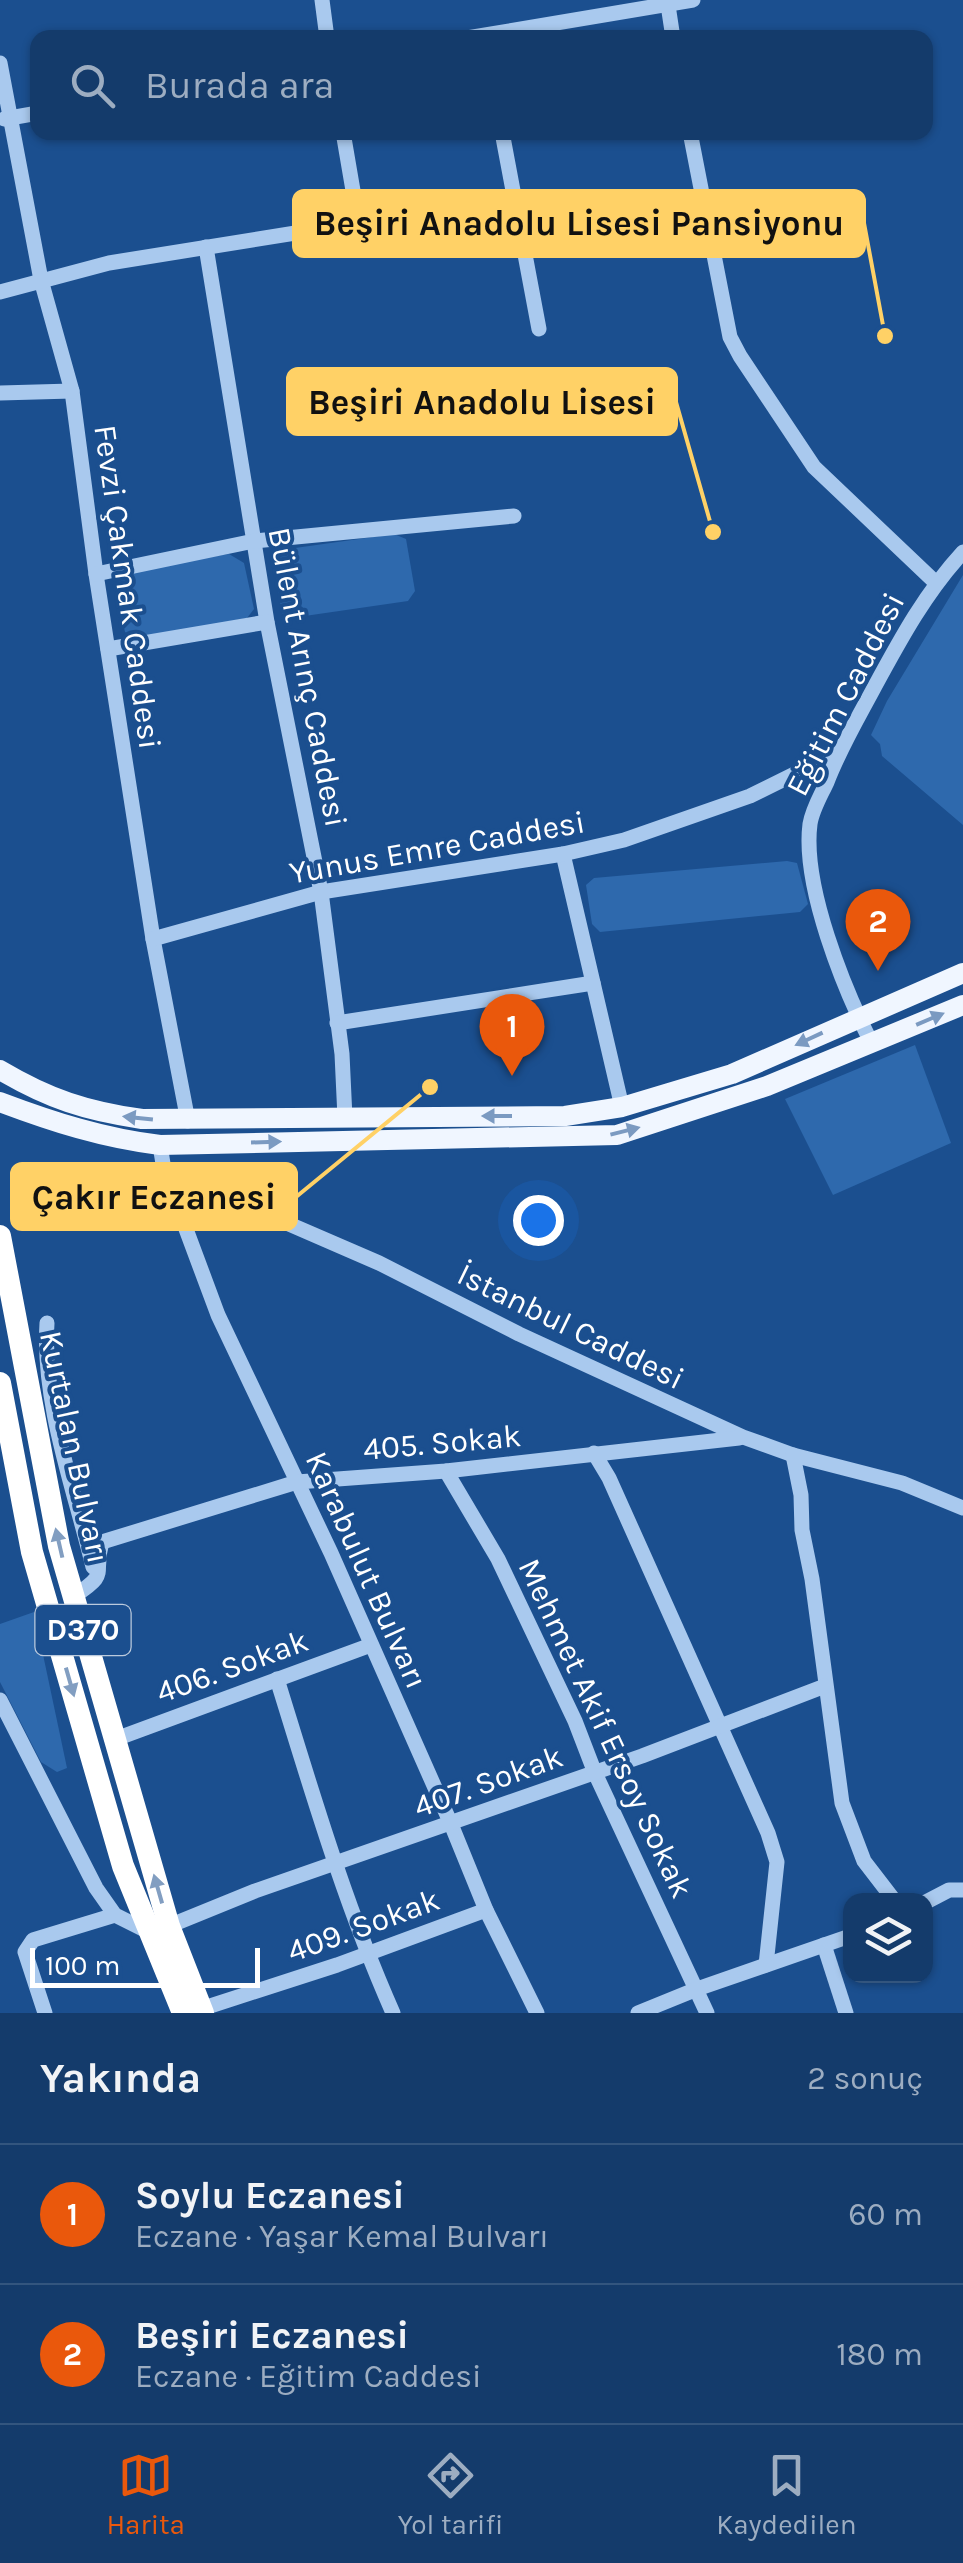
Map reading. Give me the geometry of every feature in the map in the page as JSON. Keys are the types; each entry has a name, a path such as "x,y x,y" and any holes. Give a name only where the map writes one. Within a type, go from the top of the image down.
{"highway":[{"name":"Kurtalan Bulvarı","path":"0,1236 59,1546 160,1930"},
{"name":"Kurtalan Bulvarı","path":"0,1383 32,1552 124,1866 160,1930 196,2012"}],"main road":[{"path":"0,1070 39,1093 89,1111 142,1120 566,1116 622,1108 732,1074 963,973"},
{"path":"0,1102 114,1140 160,1144 616,1135 767,1086 963,1005"}],"street":[{"path":"322,0 327,30"},
{"path":"520,30 693,0"},
{"path":"668,5 672,30"},
{"name":"Fevzi Çakmak Caddesi","path":"0,63 5,118 72,391 96,574 153,939 188,1121"},
{"path":"5,118 30,113"},
{"path":"344,140 363,249"},
{"path":"503,140 539,330"},
{"path":"692,140 730,337 814,467 935,582"},
{"path":"0,292 109,263 358,222"},
{"name":"Bülent Arınç Caddesi","path":"206,247 267,622 321,892 338,1023 345,1118"},
{"path":"0,394 72,391"},
{"path":"96,574 254,542 514,516"},
{"name":"Eğitim Caddesi","path":"872,1044 820,911 810,822 838,752 935,582 963,552"},
{"path":"108,649 267,622"},
{"name":"Yunus Emre Caddesi","path":"153,939 321,892 563,854 624,840 750,796 838,752"},
{"path":"563,854 622,1108"},
{"path":"338,1023 593,983"},
{"name":"Karabulut Bulvarı","path":"160,1144 164,1170 218,1316 536,2013"},
{"name":"İstanbul Caddesi","path":"164,1170 379,1263 519,1334 743,1437 902,1483 963,1508"},
{"path":"47,1322 50,1396 96,1581 74,1596"},
{"name":"405. Sokak","path":"96,1581 102,1542 297,1482 446,1471 743,1437"},
{"path":"594,1454 610,1478 722,1726 777,1862 766,1965"},
{"path":"793,1454 842,1803 864,1862 888,1893"},
{"name":"Mehmet Akif Ersoy Sokak","path":"446,1471 498,1560 707,2013"},
{"name":"406. Sokak","path":"112,1740 371,1646"},
{"path":"277,1679 335,1865 366,1954 393,2013"},
{"name":"407. Sokak","path":"160,1930 255,1890 595,1773 825,1686"},
{"path":"0,1700 96,1888 115,1915"},
{"path":"933,1898 949,1890 963,1890"},
{"name":"409. Sokak","path":"196,2012 486,1910"},
{"path":"45,2013 25,1952 33,1940 115,1915 160,1930"},
{"path":"638,2013 843,1938"},
{"path":"824,1945 846,2013"}],"shaded area":[{"path":"394,534 406,539 415,591 408,601 291,618 282,613 273,559 281,550"},
{"path":"229,554 244,563 254,609 247,618 137,639 125,632 115,585 123,571"},
{"path":"963,575 963,825 882,756 880,744 871,735 887,701"},
{"path":"797,863 808,904 800,912 600,932 592,924 586,885 594,878"},
{"path":"915,1045 951,1143 833,1195 785,1099"},
{"path":"34,1612 67,1768 57,1772 41,1762 0,1682 0,1624"}],"place":[{"name":"Beşiri Anadolu Lisesi Pansiyonu","path":"885,336"},
{"name":"Beşiri Anadolu Lisesi","path":"713,532"},
{"name":"Beşiri Eczanesi","path":"878,971"},
{"name":"Soylu Eczanesi","path":"512,1076"},
{"name":"Çakır Eczanesi","path":"430,1087"}]}
